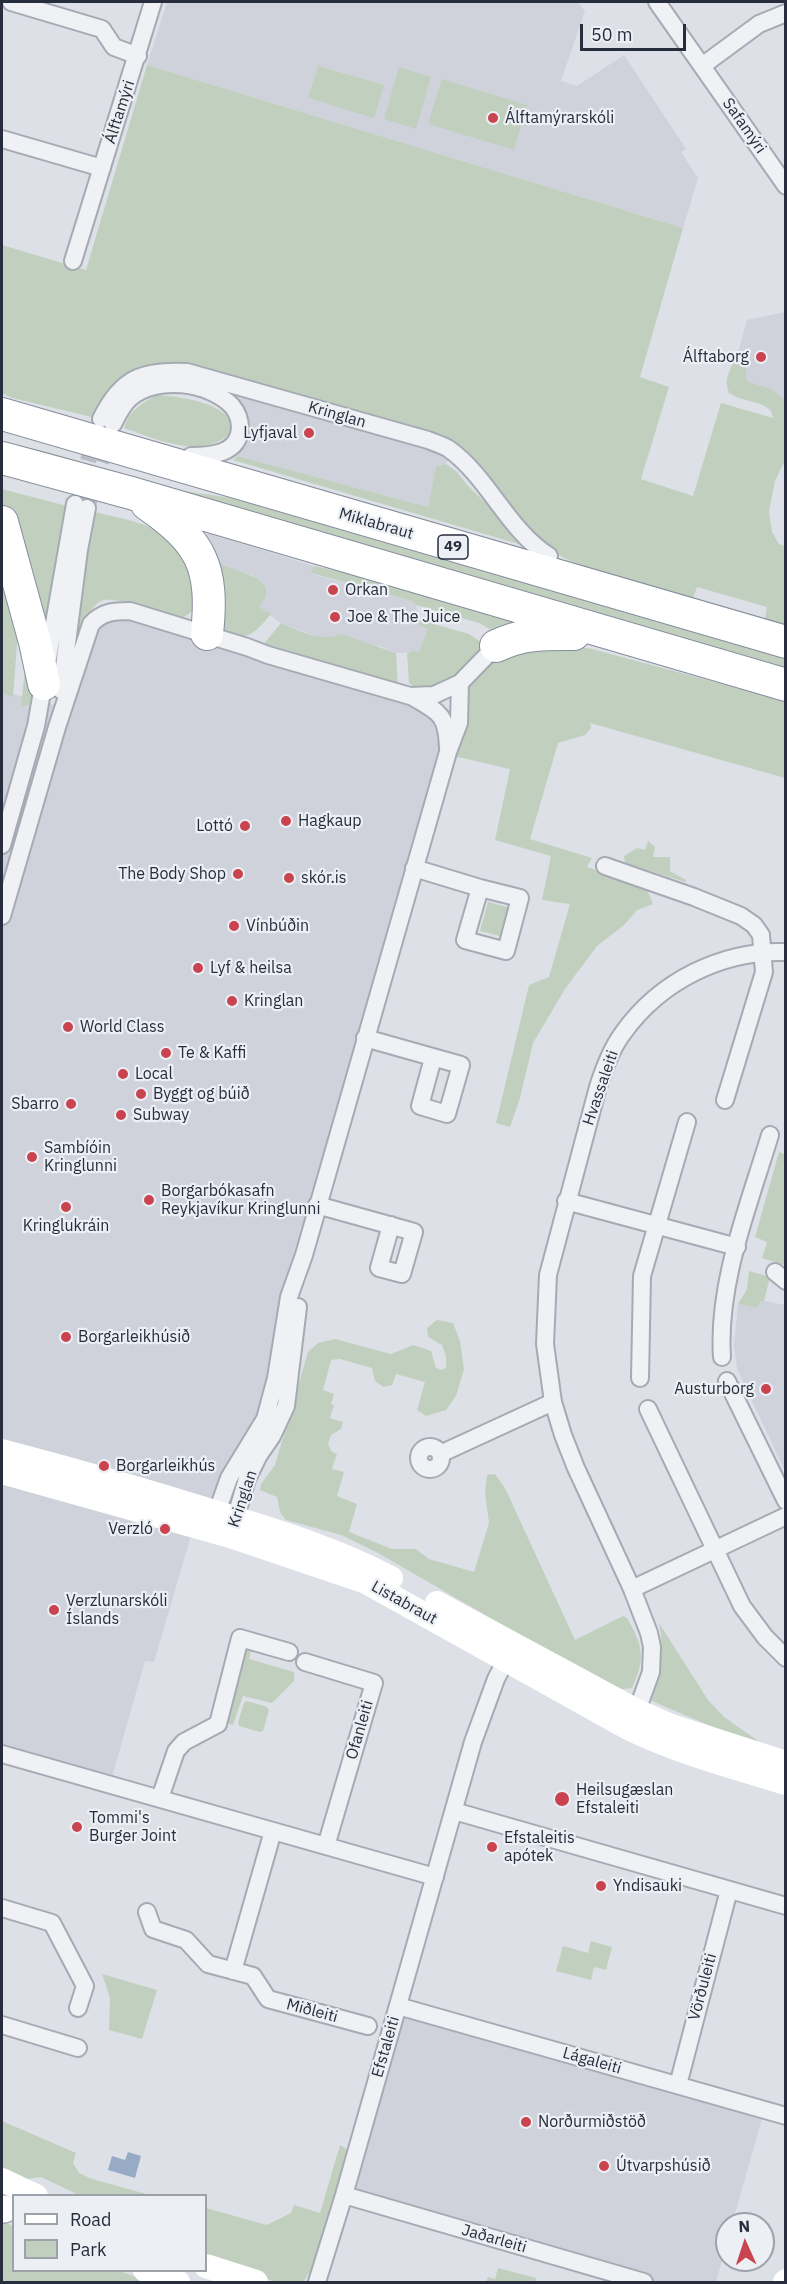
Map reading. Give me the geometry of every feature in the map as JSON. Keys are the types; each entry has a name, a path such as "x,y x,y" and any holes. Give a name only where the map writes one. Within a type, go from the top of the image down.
{"highway":[{"name":"Miklabraut","path":"2,414 112,431 786,641"},
{"path":"112,431 190,456"},
{"name":"49","path":"2,458 131,493 786,685"},
{"path":"131,493 173,523 199,552 210,594 207,634"},
{"path":"2,522 35,642 44,684"},
{"path":"549,556 572,568 745,618 786,641"},
{"path":"496,646 535,633 611,635"}],"street":[{"path":"11,2 102,29 114,47 138,56"},
{"name":"Álftamýri","path":"73,261 153,2"},
{"name":"Safamýri","path":"657,2 786,186"},
{"path":"702,66 759,24 786,13"},
{"path":"2,139 102,168"},
{"name":"Kringlan","path":"112,431 116,392 136,378 164,371 187,372 428,440 447,448 469,466 524,535 535,547 549,556"},
{"path":"112,431 122,407 137,392 154,385 181,384 201,389 225,400 234,408 239,431 231,447 220,453 190,456"},
{"name":"Kringlan","path":"2,845 36,726 81,506 79,550 57,727"},
{"name":"Kringlan","path":"2,916 57,727 91,624 99,616 112,611 129,611 268,655 410,696 437,711 444,720 448,752"},
{"name":"Kringlan","path":"410,696 434,695 460,683 496,646"},
{"name":"Kringlan","path":"223,1524 286,1406 304,1256 414,868 448,752 459,723 460,683"},
{"path":"605,866 741,916 754,925 761,935 764,972 725,1100"},
{"path":"414,868 480,888"},
{"name":"Hvassaleiti","path":"634,1720 651,1672 652,1647 632,1589 576,1468 553,1402 545,1344 545,1300 554,1248 598,1087 612,1051 623,1033 655,997 685,977 728,959 763,952 786,952"},
{"path":"365,1038 433,1058"},
{"path":"640,1378 642,1276 687,1122"},
{"path":"722,1357 722,1316 737,1247 770,1136"},
{"path":"566,1201 737,1247"},
{"path":"317,1205 391,1225"},
{"path":"727,1381 786,1501"},
{"path":"441,1454 553,1402"},
{"path":"648,1409 742,1606 750,1619 786,1658"},
{"name":"Listabraut","path":"2,1451 91,1474 223,1524"},
{"name":"Listabraut","path":"2,1472 223,1524 307,1540 361,1562 510,1652 634,1720 654,1741 786,1783"},
{"path":"632,1589 786,1516"},
{"path":"160,1798 176,1751 184,1742 218,1724 240,1638 289,1652"},
{"name":"Efstaleiti","path":"317,2283 482,1714 510,1652"},
{"name":"Ofanleiti","path":"305,1662 374,1683 326,1846"},
{"name":"Listabraut","path":"634,1720 671,1726 786,1763"},
{"path":"2,1754 435,1877"},
{"path":"454,1811 786,1906"},
{"path":"233,1971 273,1831"},
{"name":"Vörðuleiti","path":"678,2085 729,1890"},
{"path":"2,1908 52,1923 85,1986 78,2008"},
{"name":"Miðleiti","path":"147,1912 153,1929 186,1940 208,1964 253,1976 268,1999 368,2026"},
{"name":"Lágaleiti","path":"398,2006 786,2115"},
{"path":"2,2025 78,2048"},
{"path":"2,2180 32,2194"},
{"name":"Jaðarleiti","path":"344,2195 644,2283"},
{"path":"207,2266 256,2283"},
{"path":"148,2272 178,2283"}],"shaded area":[{"name":"Álftamýrarskóli","path":"167,2 578,2 585,11 561,81 577,86 624,55 686,149 681,152 698,178 683,228 147,65"},
{"name":"Álftaborg","path":"785,312 785,409 727,393 747,320"},
{"path":"233,380 453,446 446,464 436,466 428,507 238,456 220,442 229,434 231,423 225,414"},
{"path":"210,534 314,566 312,574 412,601 416,605 420,620 418,625 429,629 419,653 396,653 382,647 333,638 319,638 281,623 259,607 254,576 212,562 195,535"},
{"path":"113,612 422,699 449,718 433,808 225,1521 2,1458 2,691 54,705 92,625"},
{"name":"Austurborg","path":"760,1300 785,1305 785,1471 737,1369 734,1345 738,1304 758,1307"},
{"name":"Verzlunarskóli Íslands","path":"2,1465 195,1522 154,1662 145,1661 110,1784 2,1754"},
{"path":"399,2004 764,2112 735,2212 715,2212 715,2272 719,2272 716,2282 660,2282 346,2194"}],"green space":[{"path":"147,65 683,228 640,377 669,387 641,479 693,496 721,403 773,418 770,410 764,406 731,393 727,386 728,375 734,362 740,362 746,369 746,378 749,382 771,389 785,400 785,460 775,481 769,511 772,532 779,544 785,546 785,629 765,619 767,607 697,587 693,598 591,570 562,557 540,543 476,463 185,366 120,379 108,390 97,405 92,417 12,398 2,393 2,245 86,270"},
{"path":"318,66 384,85 374,118 308,98"},
{"path":"399,67 431,77 416,129 384,119"},
{"path":"442,79 527,105 514,150 428,124"},
{"path":"157,395 199,402 220,410 227,416 230,424 229,434 218,442 205,446 192,446 164,442 124,428 136,408"},
{"path":"2,442 44,451 184,491 239,499 785,656 785,671 2,449"},
{"path":"238,456 428,507 436,466 446,464 457,472 467,485 499,515 522,545 233,460"},
{"path":"2,489 67,506 44,649 2,511"},
{"path":"94,512 146,525 172,540 182,552 189,568 194,588 194,606 191,612 182,618 127,602 106,600 99,602 87,618 71,652"},
{"path":"212,562 243,572 264,584 266,594 259,607 271,614 252,633 240,636 215,628"},
{"path":"314,566 333,570 340,568 543,626 498,634 479,623 416,605 412,601 311,573"},
{"path":"2,569 18,631 13,697 2,693"},
{"path":"420,620 469,634 484,644 466,668 449,684 418,690 409,683 407,654 412,651 419,652 428,629 418,625"},
{"path":"281,623 318,637 341,634 396,653 398,685 262,646"},
{"path":"28,638 37,696 28,705 21,707"},
{"path":"539,640 592,649 785,701 785,778 590,723 591,728 585,735 558,743 530,839 592,858 587,867 646,887 653,904 637,910 624,925 597,946 565,989 533,1043 520,1098 510,1127 496,1123 529,985 549,977 570,904 542,900 551,856 495,840 510,769 454,756 467,692 473,679 501,651"},
{"path":"648,841 655,847 653,857 670,857 670,871 686,880 685,882 625,863 624,856 637,848 645,850"},
{"path":"488,902 511,908 503,937 480,931"},
{"path":"785,1149 786,1265 762,1258 767,1242 755,1237 779,1152 784,1154"},
{"path":"749,1271 770,1277 764,1301 760,1301 758,1308 738,1304 747,1289"},
{"path":"437,1320 453,1323 460,1341 464,1369 456,1396 446,1410 426,1416 417,1410 425,1382 396,1374 392,1385 383,1387 375,1381 372,1368 340,1359 331,1360 323,1390 334,1394 331,1404 334,1405 330,1418 343,1422 341,1429 331,1435 328,1444 332,1452 337,1454 332,1469 344,1472 337,1496 357,1504 349,1532 392,1549 416,1549 429,1559 474,1572 489,1523 485,1492 487,1475 495,1474 505,1488 575,1640 623,1616 627,1618 641,1652 639,1668 632,1688 615,1690 378,1553 341,1535 286,1520 280,1512 277,1497 260,1490 261,1484 275,1465 308,1352 318,1343 335,1339 391,1354 413,1345 431,1351 436,1368 441,1370 446,1368 446,1356 442,1345 428,1337 427,1328"},
{"path":"659,1623 708,1700 724,1717 757,1740 755,1745 652,1701 661,1653"},
{"path":"247,1647 252,1648 249,1659 294,1672 294,1681 272,1703 243,1696 233,1725 226,1723"},
{"path":"247,1701 267,1707 269,1710 263,1731 239,1726 244,1703"},
{"path":"591,1941 612,1947 606,1970 594,1967 591,1980 556,1971 563,1946 588,1953"},
{"path":"102,1974 157,1990 142,2039 109,2030 110,1998"},
{"path":"2,2121 76,2153 73,2163 79,2173 92,2179 146,2194 77,2194 41,2177 19,2180 2,2172"},
{"path":"340,2145 348,2150 313,2267 303,2282 276,2282 207,2258 207,2208 267,2225 291,2213 294,2205 320,2213"},
{"path":"2,2221 12,2226 12,2272 122,2272 151,2282 2,2282"},
{"path":"498,2268 536,2278 535,2282 486,2282 488,2277 495,2279"}],"water":[{"path":"128,2152 141,2156 135,2178 108,2170 112,2156 125,2160"}],"tunnel":[{"path":"81,484 96,434"},
{"path":"87,508 108,440"}],"place":[{"name":"Álftamýrarskóli","path":"493,118"},
{"name":"Álftaborg","path":"761,357"},
{"name":"Lyfjaval","path":"309,433"},
{"name":"Orkan","path":"333,590"},
{"name":"Joe & The Juice","path":"335,617"},
{"name":"Hagkaup","path":"286,821"},
{"name":"Lottó","path":"245,826"},
{"name":"The Body Shop","path":"238,874"},
{"name":"skór.is","path":"289,878"},
{"name":"Vínbúðin","path":"234,926"},
{"name":"Lyf & heilsa","path":"198,968"},
{"name":"Kringlan","path":"232,1001"},
{"name":"World Class","path":"68,1027"},
{"name":"Te & Kaffi","path":"166,1053"},
{"name":"Local","path":"123,1074"},
{"name":"Byggt og búið","path":"141,1094"},
{"name":"Sbarro","path":"71,1104"},
{"name":"Subway","path":"121,1115"},
{"name":"Sambíóin Kringlunni","path":"32,1157"},
{"name":"Borgarbókasafn Reykjavíkur Kringlunni","path":"149,1200"},
{"name":"Kringlukráin","path":"66,1207"},
{"name":"Borgarleikhúsið","path":"66,1337"},
{"name":"Austurborg","path":"766,1389"},
{"name":"Borgarleikhús","path":"104,1466"},
{"name":"Verzló","path":"165,1529"},
{"name":"Verzlunarskóli Íslands","path":"54,1610"},
{"name":"Heilsugæslan Efstaleiti","path":"562,1799"},
{"name":"Tommi's Burger Joint","path":"77,1827"},
{"name":"Efstaleitis apótek","path":"492,1847"},
{"name":"Yndisauki","path":"601,1886"},
{"name":"Norðurmiðstöð","path":"526,2122"},
{"name":"Útvarpshúsið","path":"604,2166"}]}
